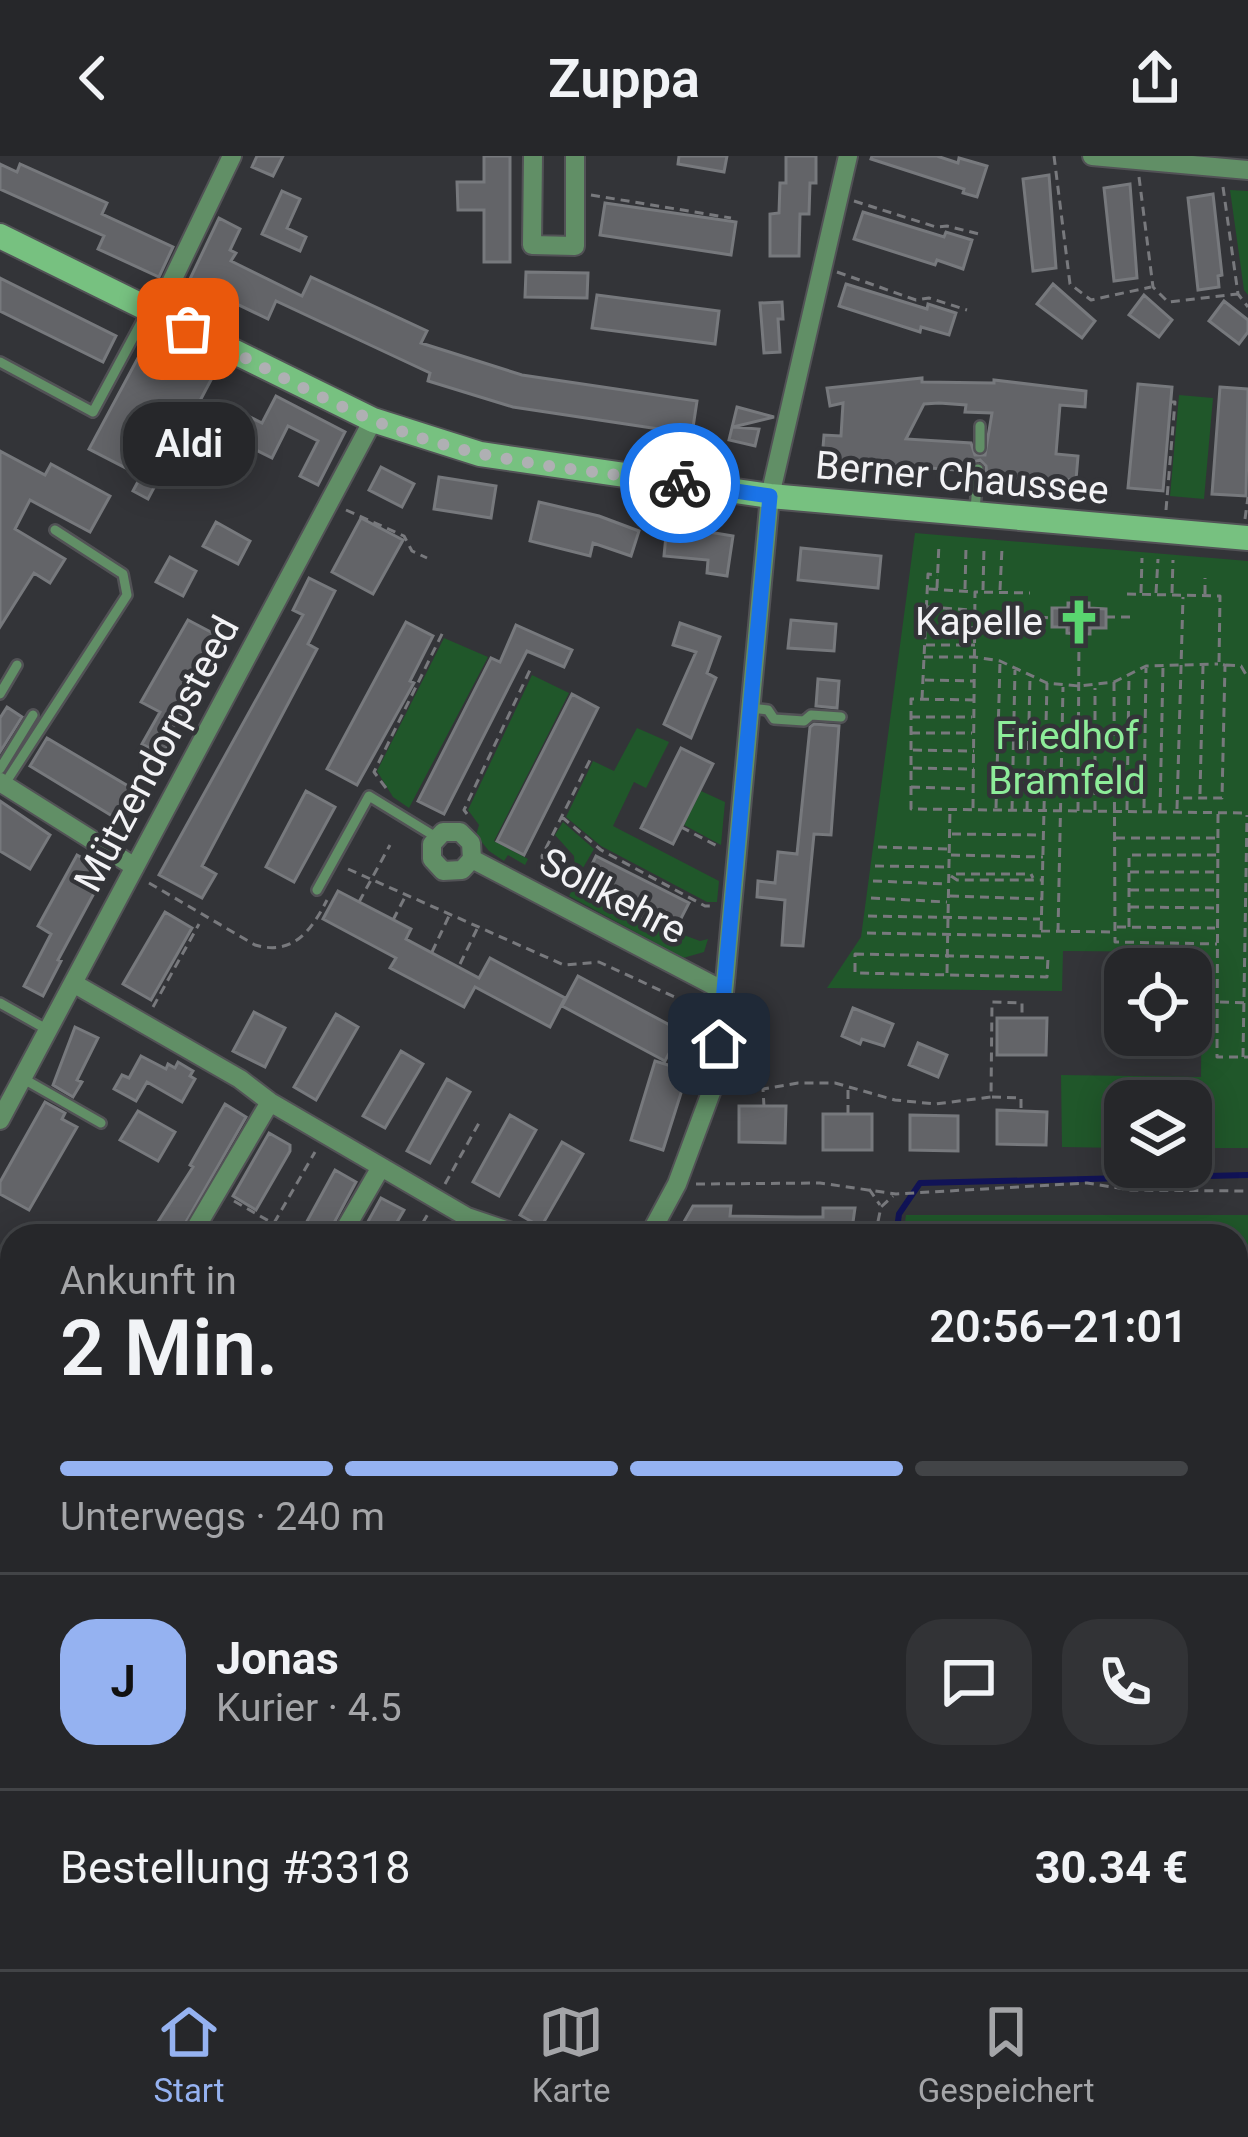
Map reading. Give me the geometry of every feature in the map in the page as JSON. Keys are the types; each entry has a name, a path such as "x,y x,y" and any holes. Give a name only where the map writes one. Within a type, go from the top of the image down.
{"street":[{"path":"152,312 232,156"},
{"path":"532,156 532,245 575,246 575,156"},
{"path":"655,1224 676,1184 716,1078 770,496 848,156"},
{"path":"1092,156 1248,170"},
{"name":"Berner Chaussee","path":"0,236 373,420 480,454 770,496 1248,538"},
{"name":"Mützendorpsteed","path":"0,1120 373,420"},
{"path":"1,778 133,870"},
{"name":"Sollkehre","path":"471,851 462,870 443,871 431,855 436,837 454,831 471,851 723,1000"},
{"path":"73,983 436,1199 488,1224"},
{"path":"198,1224 270,1102"},
{"path":"347,1224 381,1167"}],"lane":[{"path":"0,362 93,412 152,312"},
{"path":"980,426 980,448"},
{"path":"975,517 979,469"},
{"path":"1,778 127,595 123,574 55,530"},
{"path":"0,694 17,665"},
{"path":"750,708 768,710 774,719 841,717"},
{"path":"1,778 33,715"},
{"path":"316,890 369,796 436,837"},
{"path":"0,1003 48,1030"},
{"path":"22,1078 101,1124"}],"path":[{"path":"1054,156 1070,284 1091,300 1153,287"},
{"path":"1137,160 1153,287 1168,302 1238,294"},
{"path":"1221,167 1238,294 1248,307"},
{"path":"575,192 731,218"},
{"path":"840,196 936,227 979,235"},
{"path":"823,267 916,300 929,298 967,310"},
{"path":"1164,532 1175,402 1171,402"},
{"path":"328,504 383,524 404,536 412,551 427,558"},
{"path":"937,590 939,543"},
{"path":"965,591 966,547"},
{"path":"983,592 984,547"},
{"path":"1000,592 1002,548"},
{"path":"1141,594 1142,559"},
{"path":"1156,595 1158,559"},
{"path":"1172,595 1173,560"},
{"path":"922,699 928,574 938,575"},
{"path":"1204,596 1205,578"},
{"path":"927,589 1030,593"},
{"path":"973,810 975,592"},
{"path":"1127,594 1220,596 1222,798 1178,798"},
{"path":"1178,812 1183,595"},
{"path":"926,608 975,610"},
{"path":"1024,616 1052,618"},
{"path":"1106,617 1133,617"},
{"path":"925,626 990,628"},
{"path":"391,798 374,772 443,632"},
{"path":"1078,811 1079,634"},
{"path":"924,645 975,645"},
{"path":"924,657 1000,662 1047,683 1063,685 1095,686 1146,666 1180,663 1240,666 1248,678"},
{"path":"996,810 1000,662"},
{"path":"1160,812 1163,664"},
{"path":"1200,798 1203,664"},
{"path":"1144,812 1146,666"},
{"path":"1012,810 1015,668"},
{"path":"471,851 474,823 464,810 530,670"},
{"path":"1127,812 1129,674"},
{"path":"1027,810 1030,675"},
{"path":"923,680 974,681"},
{"path":"1114,682 1115,942 1217,944"},
{"path":"867,933 1041,936 1047,683"},
{"path":"1058,932 1063,685"},
{"path":"1095,686 1095,811"},
{"path":"974,700 911,699 910,809 1218,812 1248,813 1246,1057 1217,1057 1218,812"},
{"path":"911,717 974,717"},
{"path":"911,733 974,733"},
{"path":"911,750 974,751"},
{"path":"547,898 542,856 591,758"},
{"path":"911,768 974,770"},
{"path":"910,787 973,789"},
{"path":"950,809 952,876"},
{"path":"562,817 601,850 705,906 732,905"},
{"path":"681,827 736,856"},
{"path":"950,834 1044,836"},
{"path":"1114,838 1218,838"},
{"path":"359,902 390,845"},
{"path":"878,847 1043,857"},
{"path":"1129,927 1129,855 1218,855"},
{"path":"875,866 949,867"},
{"path":"345,868 564,965 599,962 708,1012 723,1000"},
{"path":"133,870 269,949 306,936 335,886"},
{"path":"947,975 952,876 958,872 1031,874 1042,880"},
{"path":"1129,872 1217,872"},
{"path":"873,881 949,884"},
{"path":"1129,890 1217,890"},
{"path":"393,920 406,895"},
{"path":"871,898 1042,899"},
{"path":"1129,908 1217,908"},
{"path":"432,952 449,915"},
{"path":"868,916 1041,919"},
{"path":"144,1024 199,924"},
{"path":"460,964 478,927"},
{"path":"1041,931 1217,928"},
{"path":"855,954 947,956 1048,958 1047,977 854,973 855,954"},
{"path":"991,1096 992,1002 1022,1004 1022,1018"},
{"path":"1217,1002 1246,1003"},
{"path":"764,1107 763,1089 798,1082 848,1085 895,1100 934,1104 991,1096 1021,1098 1021,1111"},
{"path":"848,1085 848,1114"},
{"path":"934,1104 934,1115"},
{"path":"422,1224 479,1123"},
{"path":"213,1199 274,1223 325,1134"},
{"path":"676,1184 820,1183 896,1193 1087,1183 1131,1190 1248,1191"},
{"path":"869,1189 881,1207"},
{"path":"877,1224 881,1207 896,1193"}],"green space":[{"path":"1230,190 1248,191 1248,295 1244,290"},
{"path":"1179,395 1213,398 1204,499 1170,496"},
{"name":"Friedhof Bramfeld","path":"915,533 1248,561 1248,1148 1212,1148 1212,1080 1104,1080 1104,1148 1062,1147 1061,1075 1201,1077 1201,1056 1212,1056 1212,948 1063,951 1062,991 827,988 861,937"},
{"path":"444,638 488,657 409,808 393,797 377,771"},
{"path":"532,675 569,693 494,841 528,859 525,865 508,855 504,861 489,851 476,835 479,825 468,810"},
{"path":"637,728 669,742 646,788 634,782 613,826 719,881 717,902 707,902 601,846 566,817 593,761 614,771"},
{"path":"701,791 725,802 721,845 684,825"},
{"path":"563,822 594,849 576,880 574,856 555,835"},
{"path":"575,885 677,940 681,934 708,939 704,952 683,958 569,896"},
{"path":"906,1215 1248,1215 1248,1224 905,1224"}],"building":[{"path":"257,156 283,156 273,176 252,167"},
{"path":"484,156 510,156 510,262 484,262 484,210 458,210 457,182 484,182"},
{"path":"679,156 727,156 724,172 678,164"},
{"path":"786,156 816,156 816,183 810,183 809,214 800,214 799,256 770,256 770,214 779,213"},
{"path":"872,156 937,156 987,166 977,197"},
{"path":"0,164 17,172 20,164 107,203 102,214 173,247 159,277 98,249 104,236 0,189"},
{"path":"1049,175 1056,268 1033,271 1023,179"},
{"path":"1130,184 1137,278 1114,281 1104,188"},
{"path":"282,191 300,199 287,228 306,237 300,251 262,234"},
{"path":"1213,194 1222,275 1218,276 1219,287 1198,290 1188,198"},
{"path":"605,203 736,222 731,255 600,235"},
{"path":"863,212 944,237 946,232 972,240 963,269 854,239"},
{"path":"219,218 240,229 230,250 236,253 231,261 302,296 311,277 427,331 421,343 522,375 697,401 692,434 513,407 428,381 430,373 276,301 268,319 189,281"},
{"path":"526,272 588,273 587,298 525,297"},
{"path":"0,278 116,336 103,362 0,311"},
{"path":"846,284 956,313 949,335 921,327 920,332 839,306"},
{"path":"1053,284 1095,321 1082,338 1037,304"},
{"path":"597,295 719,311 715,344 592,328"},
{"path":"1144,295 1172,320 1159,337 1129,315"},
{"path":"1224,301 1248,320 1248,332 1239,344 1209,321"},
{"path":"782,302 780,352 764,353 760,303"},
{"path":"146,343 212,378 148,499 133,491 141,476 89,449"},
{"path":"922,378 922,382 994,380 1086,391 1085,407 1060,405 1056,454 1078,456 1076,480 987,477 980,460 971,463 969,471 822,460 824,435 841,436 843,403 830,406 827,388","holes":["924,404 966,405 965,412 992,413 985,455 975,455 971,443 906,439"]},
{"path":"1138,384 1172,387 1163,491 1128,488"},
{"path":"1220,387 1248,389 1246,496 1212,494"},
{"path":"276,396 345,432 318,485 300,476 318,441 288,426 272,458 234,439 246,415 262,423"},
{"path":"737,407 774,417 733,427 759,429 755,446 729,440"},
{"path":"0,451 45,475 51,464 110,496 90,532 30,500 15,529 65,559 50,583 34,573 0,627"},
{"path":"381,467 414,484 402,507 369,490"},
{"path":"439,477 496,486 491,518 434,509"},
{"path":"539,502 639,531 631,556 593,543 590,556 530,541"},
{"path":"361,518 403,540 373,594 332,572"},
{"path":"216,522 250,541 238,564 203,546"},
{"path":"667,525 733,536 727,576 707,573 708,560 664,556"},
{"path":"801,548 881,556 878,588 798,580"},
{"path":"170,557 196,571 183,596 156,582"},
{"path":"309,578 335,591 308,644 317,649 202,866 216,874 202,898 159,875 303,615 293,610"},
{"name":"Kapelle","path":"1068,603 1106,609 1106,628 1079,634 1067,633 1067,627 1052,627 1052,608 1068,608"},
{"path":"188,620 226,640 170,733 174,735 163,755 142,744 160,712 141,702"},
{"path":"791,620 836,624 834,651 788,648"},
{"path":"406,622 433,636 410,681 414,683 357,785 327,769"},
{"path":"680,623 720,637 707,673 716,678 691,738 664,724 696,652 673,645"},
{"path":"516,625 572,650 564,667 527,651 444,814 418,801 491,658 500,662"},
{"path":"818,679 839,681 837,708 816,706"},
{"path":"572,694 598,708 524,855 497,841"},
{"path":"7,707 22,717 0,752 0,718"},
{"path":"814,724 839,726 831,835 814,834 803,946 782,945 785,900 757,897 758,881 775,883 778,852 797,854"},
{"path":"47,738 140,793 122,822 30,766"},
{"path":"681,748 713,764 673,844 641,828"},
{"path":"306,791 335,807 294,882 266,867"},
{"path":"0,801 50,835 30,869 0,851"},
{"path":"77,855 106,871 43,996 24,986 51,934 38,926"},
{"path":"596,856 689,903 673,934 581,887"},
{"path":"338,891 411,929 406,939 479,978 490,958 565,998 550,1027 475,987 464,1007 390,968 396,958 323,919"},
{"path":"165,912 192,928 151,1000 123,984"},
{"path":"578,976 681,1031 665,1061 562,1006"},
{"path":"853,1008 893,1024 884,1046 862,1039 860,1044 842,1036"},
{"path":"254,1012 285,1028 265,1067 233,1051"},
{"path":"336,1014 358,1027 316,1100 294,1087"},
{"path":"997,1018 1047,1018 1046,1055 997,1055"},
{"path":"75,1027 98,1038 73,1097 53,1085"},
{"path":"918,1043 947,1055 938,1077 909,1065"},
{"path":"401,1051 423,1064 385,1128 363,1116"},
{"path":"141,1056 166,1069 168,1064 175,1068 178,1062 193,1071 190,1076 195,1079 182,1102 147,1082 136,1101 114,1089 122,1075 129,1078"},
{"path":"655,1061 688,1071 663,1150 631,1140"},
{"path":"447,1079 470,1092 430,1163 407,1151"},
{"path":"45,1102 65,1113 62,1119 77,1127 29,1210 0,1194 0,1182"},
{"path":"225,1104 246,1117 185,1224 157,1224"},
{"path":"739,1106 786,1106 785,1143 739,1142"},
{"path":"997,1110 1047,1112 1046,1145 997,1144"},
{"path":"138,1111 175,1132 158,1161 120,1140"},
{"path":"823,1114 872,1114 872,1150 823,1150"},
{"path":"510,1115 536,1130 499,1196 473,1182"},
{"path":"910,1115 958,1116 958,1151 910,1150"},
{"path":"269,1133 290,1145 290,1151 256,1210 233,1196"},
{"path":"562,1142 583,1154 543,1224 520,1215"},
{"path":"335,1170 356,1182 333,1224 306,1224"},
{"path":"381,1198 404,1210 396,1224 367,1224"},
{"path":"693,1206 731,1206 730,1216 797,1217 823,1217 823,1208 855,1208 853,1224 683,1224"}],"waterway":[{"path":"898,1224 920,1183 1248,1175"}],"way so far":[{"path":"188,329 373,420 416,436 480,454 680,483"}],"place":[{"name":"Aldi","path":"188,329"},
{"name":"Kapelle","path":"1079,622"}],"route":[{"path":"680,483 770,496 719,1044"}]}
